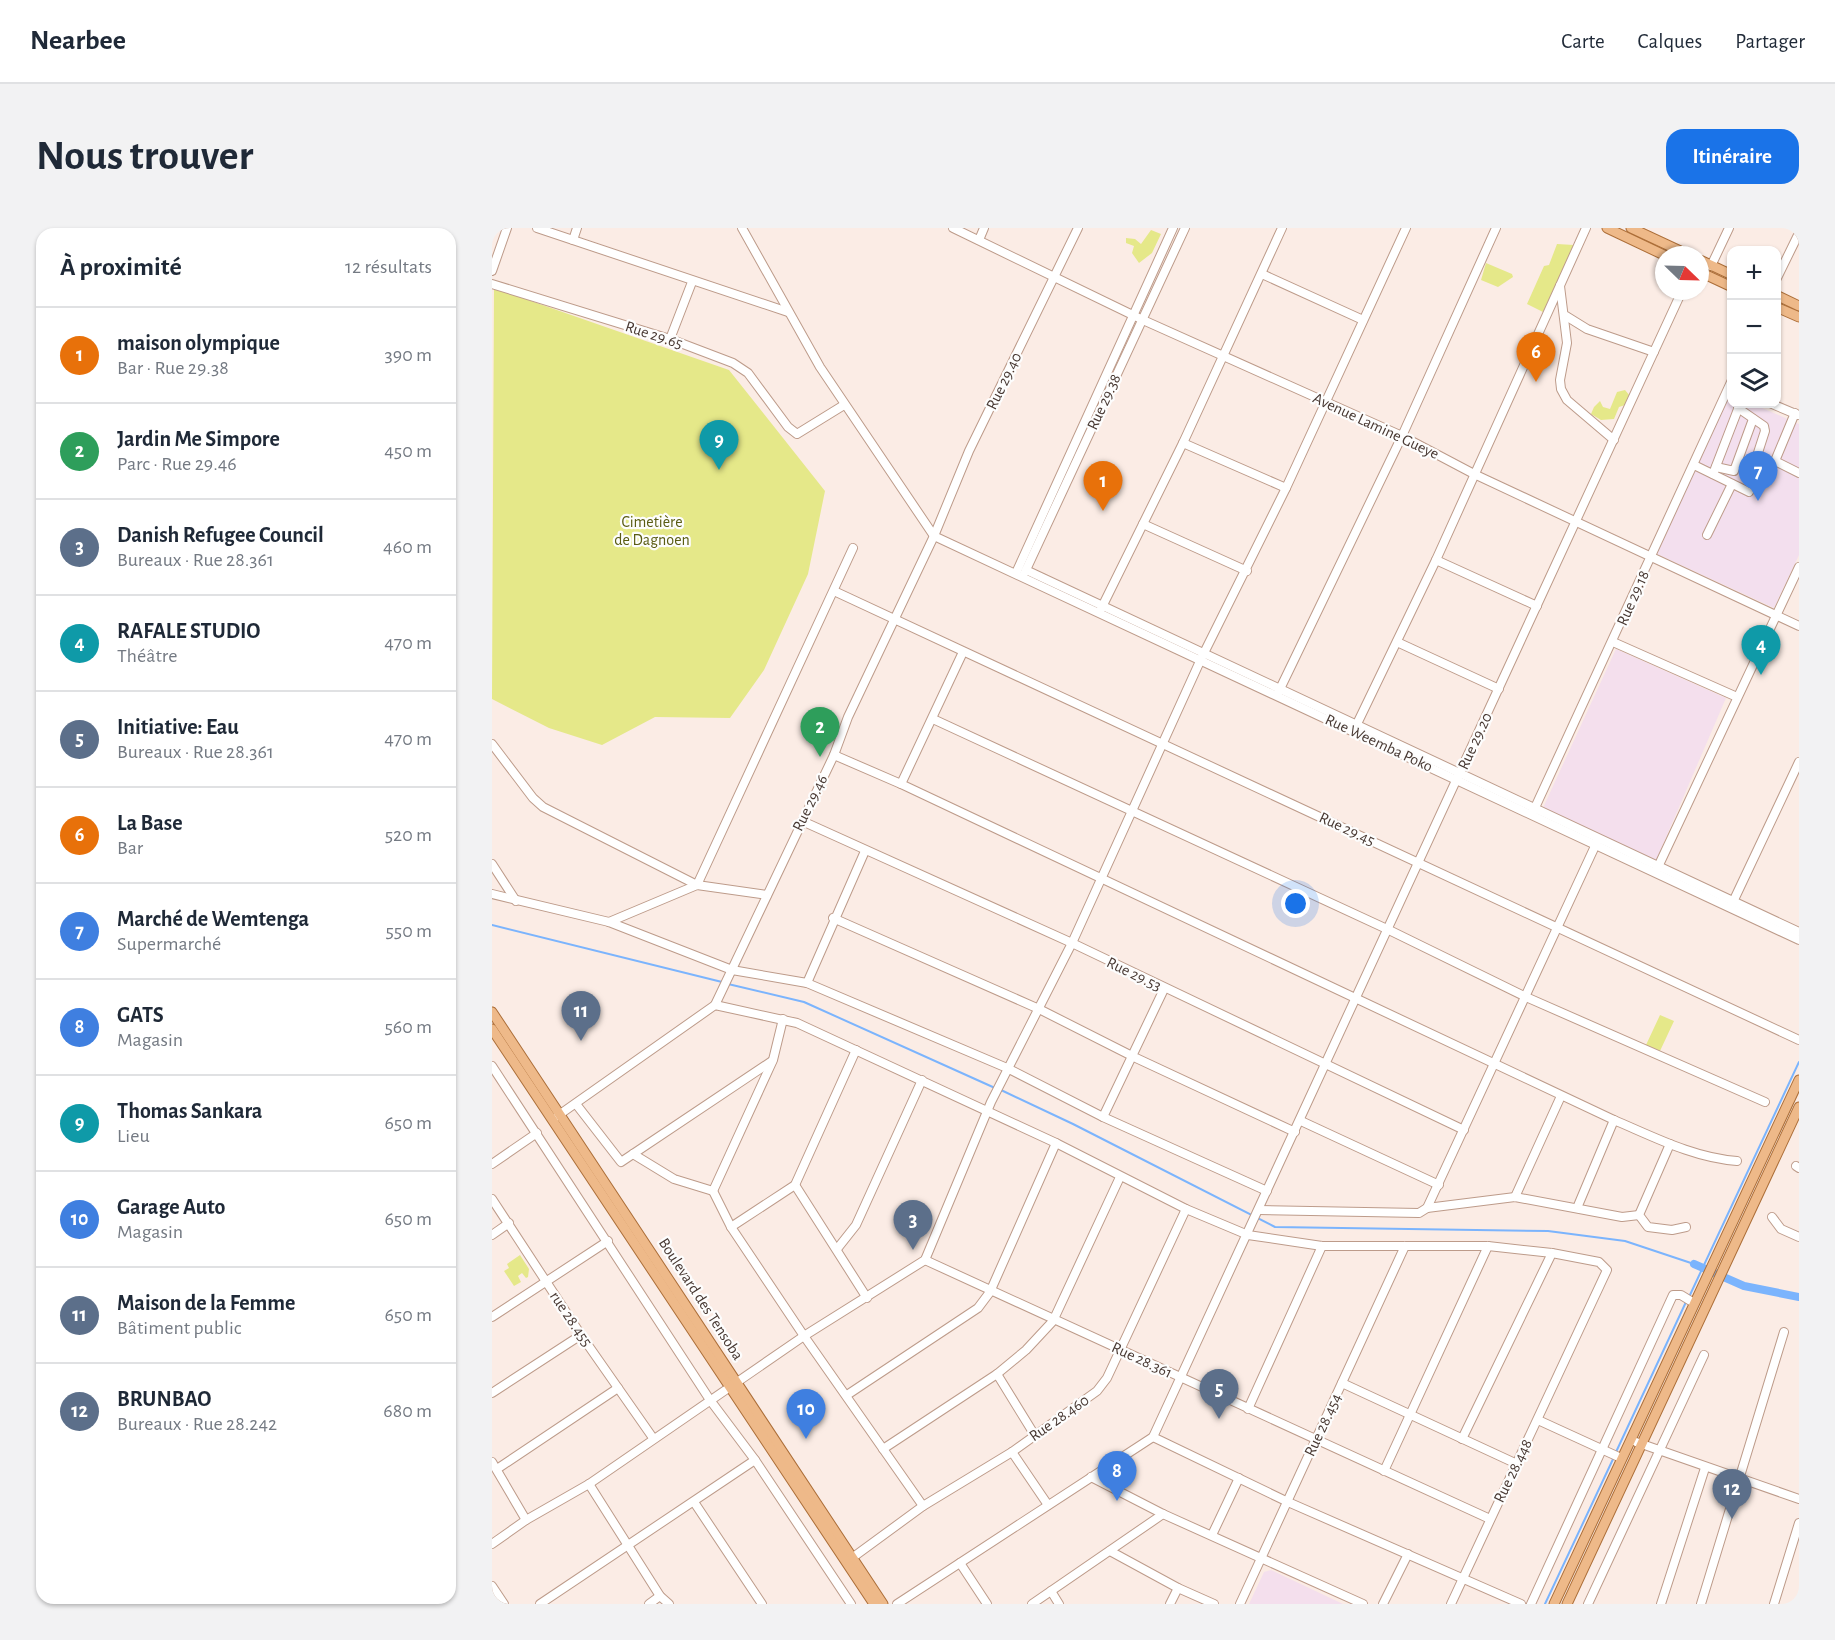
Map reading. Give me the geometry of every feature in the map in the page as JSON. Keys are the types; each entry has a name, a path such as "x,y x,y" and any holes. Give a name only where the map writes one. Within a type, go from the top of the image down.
{"main road":[{"path":"1606,228 1655,251"},
{"path":"1631,228 1648,232 1673,246"},
{"path":"1709,264 1727,273"},
{"path":"1709,276 1727,284"},
{"path":"1781,297 1799,306"},
{"path":"1781,309 1799,317"},
{"name":"Boulevard des Tensoba","path":"492,1012 556,1117 874,1604"},
{"name":"Boulevard des Tensoba","path":"492,1029 556,1117"},
{"path":"1554,1604 1799,1080"},
{"path":"1567,1604 1799,1107"},
{"name":"Boulevard des Tensoba","path":"731,1384 883,1604"}],"street":[{"path":"492,271 507,228"},
{"path":"537,228 692,282 788,312"},
{"path":"573,240 577,228"},
{"name":"Avenue Lamine Gueye","path":"953,228 1143,320 1402,436 1474,474 1799,626"},
{"path":"979,240 984,228"},
{"name":"Rue 29.40","path":"934,536 969,451 1078,228"},
{"path":"1022,573 1173,228"},
{"name":"Rue 29.38","path":"1022,573 1185,228"},
{"path":"1101,608 1183,443 1282,228"},
{"path":"492,1544 526,1520 589,1484 731,1384 925,1260 991,1102 1072,943 1203,656 1247,571 1405,230 1394,228"},
{"path":"1279,692 1402,436 1496,228"},
{"path":"1355,728 1436,560 1586,228"},
{"path":"1712,266 1729,228"},
{"path":"740,229 844,405 934,536"},
{"path":"1781,270 1799,233"},
{"path":"1262,273 1363,320"},
{"path":"670,339 692,282"},
{"name":"Rue 29.65","path":"492,284 670,339 743,369 788,427 800,434 844,405"},
{"path":"1560,284 1566,316 1567,343 1560,380 1561,389 1567,400 1614,440"},
{"name":"Rue 29.20","path":"1258,1211 1678,300"},
{"path":"1566,316 1594,331 1654,352"},
{"name":"Rue 29.18","path":"1533,811 1727,392"},
{"path":"1714,470 1738,408"},
{"path":"1741,408 1765,430 1754,465"},
{"path":"1781,408 1797,414 1775,461 1799,473"},
{"path":"1694,465 1714,470 1734,471 1753,419"},
{"path":"1183,443 1286,488"},
{"path":"1714,470 1732,484 1749,492"},
{"path":"1707,535 1732,484"},
{"path":"1143,524 1247,571"},
{"name":"Rue Weemba Poko","path":"934,536 1101,608 1732,904 1799,932"},
{"name":"Rue 29.46","path":"715,1005 934,536"},
{"path":"609,922 697,885 854,548"},
{"path":"1436,560 1537,606"},
{"path":"1657,869 1799,567"},
{"name":"Rue 29.45","path":"834,591 1799,1040"},
{"path":"1397,642 1499,689"},
{"path":"1613,642 1737,697"},
{"path":"902,784 963,652"},
{"path":"933,719 1389,930 1526,997 1765,1101"},
{"path":"492,744 533,798 543,807 697,885 767,895"},
{"path":"834,754 1614,1120 1670,1144 1713,1159 1737,1161"},
{"path":"1732,904 1799,762"},
{"name":"Rue Weemba Poko","path":"1533,811 1596,844 1657,869"},
{"name":"Rue 29.53","path":"802,821 1072,943 1464,1130"},
{"path":"1427,1208 1596,844"},
{"path":"807,983 833,918 865,851"},
{"path":"492,864 516,900"},
{"path":"492,894 609,922 732,970 807,983 1006,1071 1267,1191"},
{"name":"Rue Weemba Poko","path":"1732,904 1799,940"},
{"path":"833,918 1039,1009 1132,1056 1295,1132"},
{"path":"1103,1117 1164,988"},
{"path":"556,1117 715,1005 783,1019 856,1050 1056,1143 1186,1209 1248,1235 1322,1246 1488,1246 1552,1252 1462,1439"},
{"path":"713,1191 773,1060 783,1019"},
{"path":"731,1227 795,1185 856,1050"},
{"path":"576,1104 620,1161 773,1060"},
{"path":"492,1066 710,1400 755,1460 851,1604"},
{"path":"837,1249 856,1225 922,1080"},
{"path":"1515,1197 1561,1096"},
{"path":"1577,1208 1614,1120"},
{"path":"1301,1121 1439,1185"},
{"path":"492,1164 537,1134"},
{"path":"847,1395 978,1308 990,1292 1056,1143"},
{"path":"1639,1215 1670,1144"},
{"path":"633,1154 663,1173 713,1191 731,1227 923,1506"},
{"path":"883,1449 997,1374 1026,1350 1053,1321 1120,1176"},
{"path":"795,1185 867,1298"},
{"path":"897,1604 1153,1437 1258,1211 1419,1213 1427,1208 1515,1197 1558,1207 1577,1208 1622,1217 1639,1215"},
{"name":"rue 28.455","path":"492,1199 581,1335 653,1438"},
{"name":"Rue 28.460","path":"852,1557 923,1506 1012,1452 1097,1391 1107,1378 1186,1209"},
{"path":"1639,1215 1648,1227 1672,1230 1686,1227"},
{"path":"1772,1217 1781,1229 1799,1237"},
{"path":"492,1235 509,1223"},
{"path":"492,1317 608,1241"},
{"path":"1248,1409 1322,1246"},
{"name":"Rue 28.454","path":"1240,1604 1405,1246"},
{"path":"1384,1470 1488,1246"},
{"name":"Rue 28.448","path":"1451,1604 1607,1270 1599,1262 1552,1252"},
{"name":"Rue 28.361","path":"925,1260 1053,1321 1490,1519"},
{"path":"1531,1604 1673,1295 1681,1295 1694,1303"},
{"path":"1701,1604 1784,1332"},
{"path":"492,1393 581,1335"},
{"path":"1588,1604 1704,1355"},
{"path":"997,1374 1034,1434"},
{"path":"1342,1383 1517,1464"},
{"path":"526,1520 494,1465 618,1388"},
{"path":"1538,1420 1621,1458"},
{"path":"1153,1437 1288,1502 1521,1604"},
{"path":"1630,1440 1739,1480 1799,1499"},
{"path":"1012,1452 1048,1505"},
{"path":"540,1604 755,1460"},
{"path":"1661,1604 1705,1468"},
{"path":"1091,1477 1163,1514 1363,1604"},
{"path":"1212,1535 1239,1478"},
{"path":"589,1484 660,1596 669,1604"},
{"path":"694,1502 762,1604"},
{"path":"1032,1604 1163,1514"},
{"path":"1774,1604 1799,1523"},
{"path":"1110,1551 1178,1588 1215,1604"},
{"path":"1383,1604 1408,1554"},
{"path":"960,1563 987,1604"},
{"path":"492,1586 504,1604"},
{"path":"1170,1604 1178,1588"},
{"path":"1051,1591 1059,1604"},
{"path":"649,1604 660,1596"}],"shaded area":[{"path":"1727,400 1727,408 1762,408 1799,424 1799,555 1774,608 1657,554"},
{"path":"1616,649 1726,698 1655,863 1542,810"},
{"path":"1271,1570 1343,1604 1249,1604 1264,1572"}],"green space":[{"path":"1151,230 1161,234 1152,253 1139,263 1132,253 1134,246 1126,243 1126,238 1135,239 1141,244"},
{"path":"1557,244 1574,245 1543,312 1527,304 1544,266 1549,265"},
{"path":"1486,263 1512,274 1513,277 1498,287 1481,280"},
{"name":"Cimetière de Dagnoen","path":"494,288 729,370 825,491 808,574 764,670 730,718 655,717 602,745 549,728 492,699"},
{"path":"1625,390 1630,396 1628,404 1619,407 1614,419 1601,420 1591,414 1600,401 1603,407 1610,409 1617,392"},
{"path":"1660,1015 1674,1021 1660,1051 1646,1045"},
{"path":"520,1255 529,1269 528,1277 526,1278 522,1273 518,1276 521,1282 514,1286 504,1271 509,1268 507,1264"}],"waterway":[{"path":"492,925 722,982"},
{"path":"728,984 804,1002 995,1088"},
{"path":"1689,1297 1799,1062"},
{"path":"1001,1090 1275,1227 1548,1231 1625,1241 1694,1264"},
{"path":"1694,1264 1744,1286 1799,1297"},
{"path":"1616,1452 1686,1302"},
{"path":"1545,1604 1614,1457"}],"place":[{"name":"La Base","path":"1536,382"},
{"name":"Thomas Sankara","path":"719,470"},
{"name":"Marché de Wemtenga","path":"1758,501"},
{"name":"maison olympique","path":"1103,511"},
{"name":"RAFALE STUDIO","path":"1761,675"},
{"name":"Jardin Me Simpore","path":"820,757"},
{"name":"Maison de la Femme","path":"581,1041"},
{"name":"Danish Refugee Council","path":"913,1250"},
{"name":"Initiative: Eau","path":"1219,1419"},
{"name":"Garage Auto","path":"806,1439"},
{"name":"GATS","path":"1117,1501"},
{"name":"BRUNBAO","path":"1732,1519"}]}
